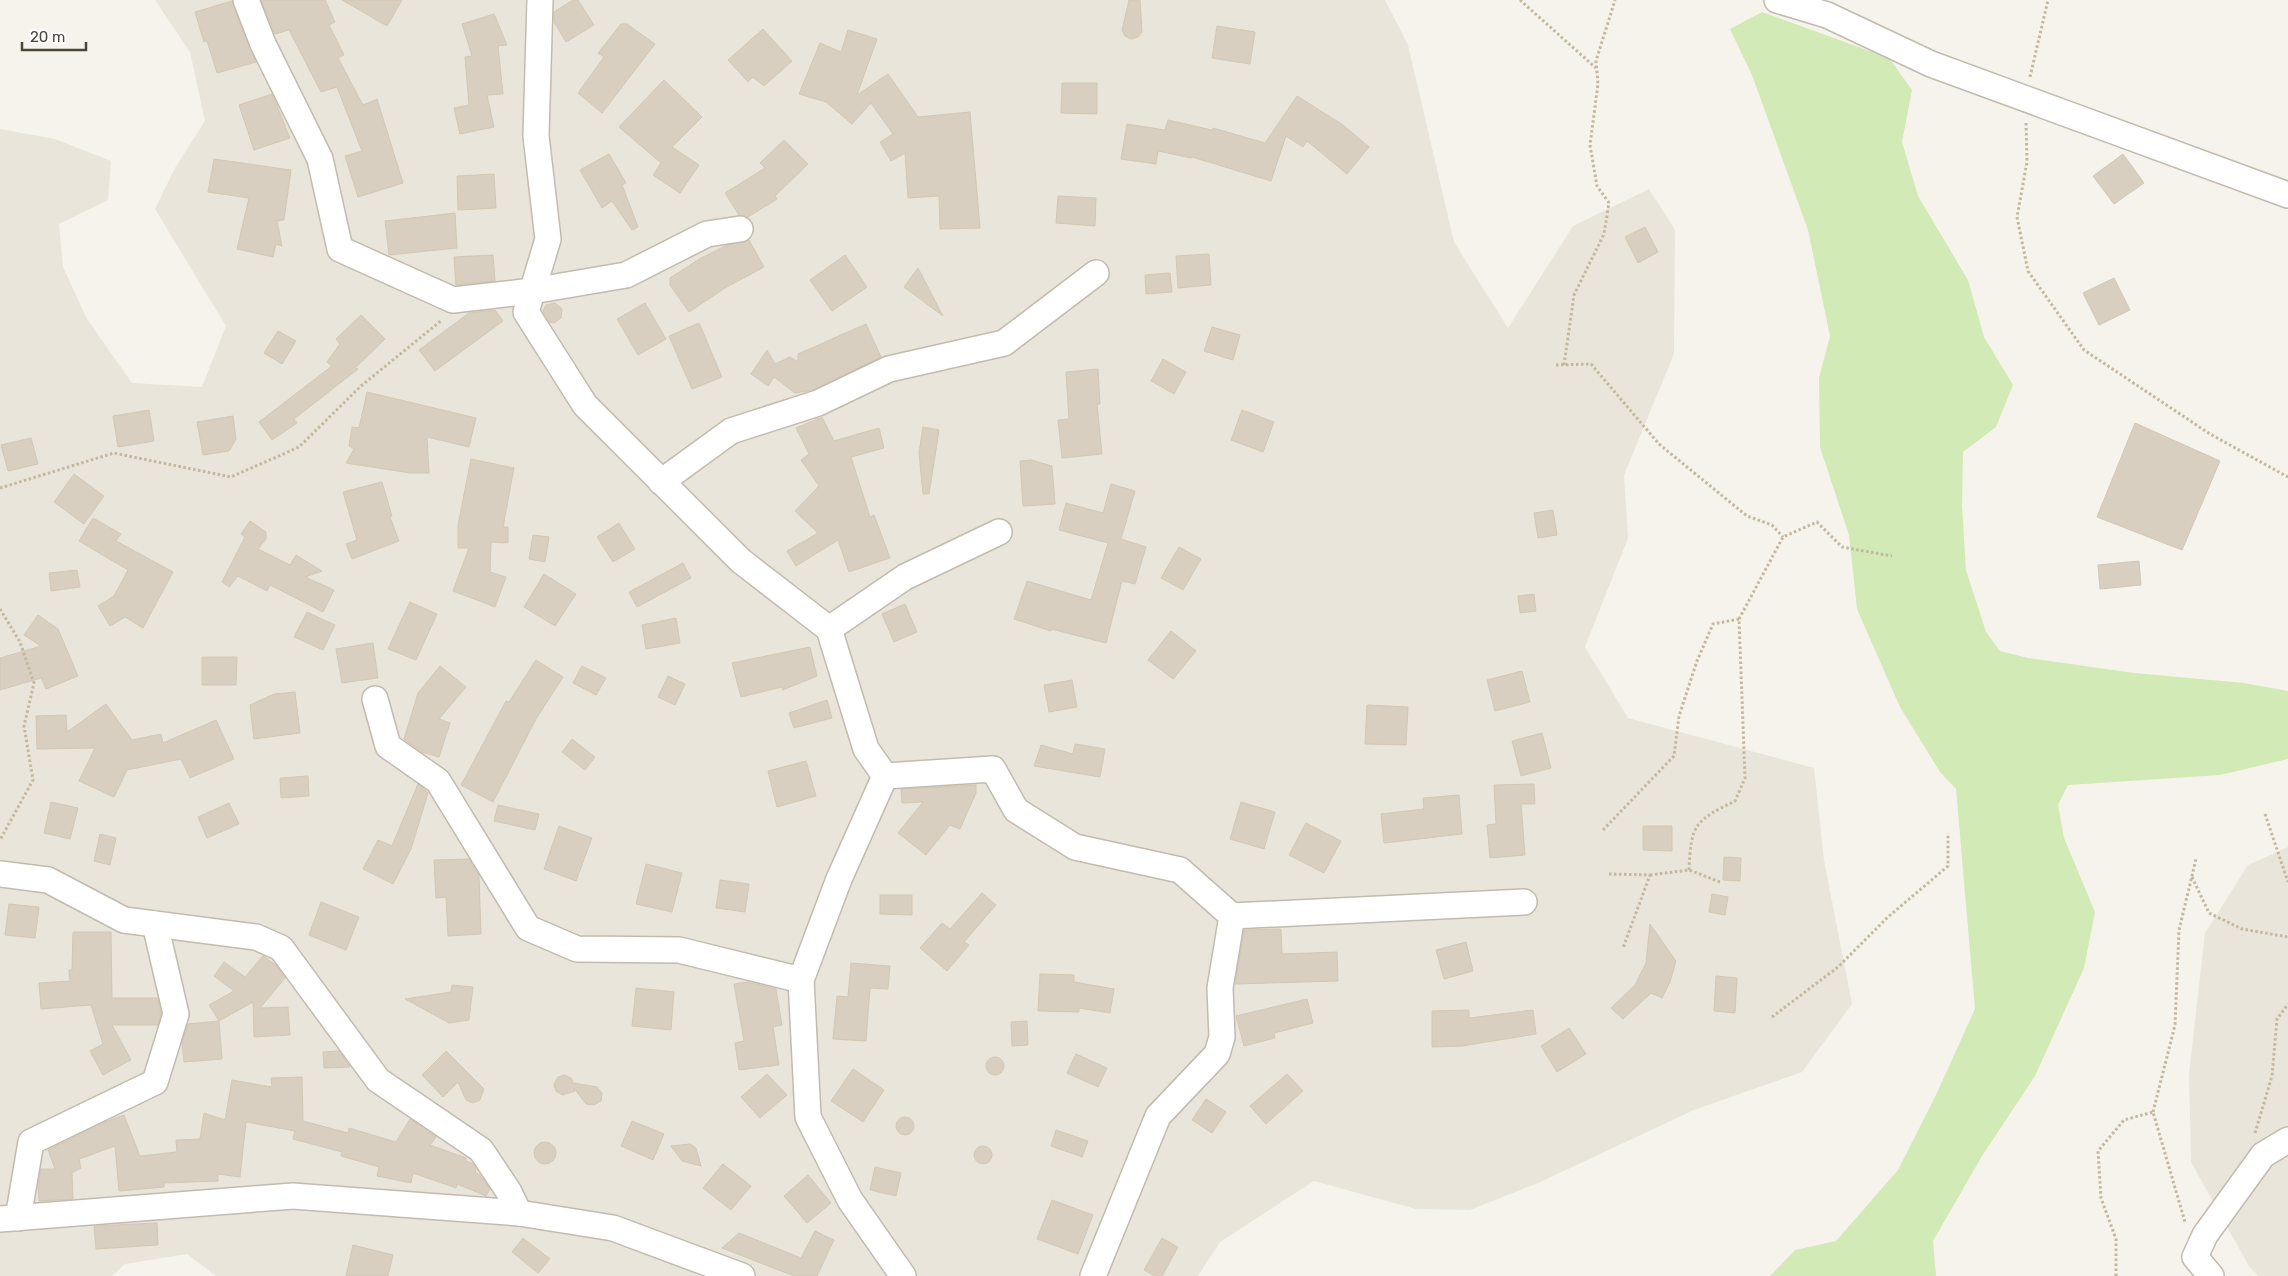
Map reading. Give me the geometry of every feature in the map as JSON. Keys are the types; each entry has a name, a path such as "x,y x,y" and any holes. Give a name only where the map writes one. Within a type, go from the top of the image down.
{"street":[{"path":"246,0 263,44 320,159 340,249 453,300 532,292 626,275 707,234 740,229"},
{"path":"540,0 536,136 548,238 526,312 585,405 741,561 829,629 866,749 885,776"},
{"path":"1777,0 1827,15 1930,64 2288,195"},
{"path":"662,482 731,431 818,404 889,369 1004,343 1096,273"},
{"path":"829,629 905,577 999,532"},
{"path":"375,699 388,746 438,781 528,928 577,949 679,950 801,980"},
{"path":"885,776 992,769 1016,810 1075,847 1180,870 1232,916 1524,902"},
{"path":"885,776 839,879 801,980 808,1117 850,1200 903,1276"},
{"path":"0,874 48,880 124,920 256,937 281,948 378,1080 481,1150 509,1192 519,1214"},
{"path":"1092,1276 1158,1116 1218,1054 1222,1037 1220,988 1232,916"},
{"path":"154,924 176,1014 155,1082 31,1142 9,1218 293,1196 519,1214 613,1228 742,1276"},
{"path":"2211,1276 2194,1256 2205,1235 2263,1155 2288,1140"}],"path":[{"path":"1520,0 1596,69"},
{"path":"1564,365 1574,295 1604,234 1610,203 1597,186 1590,145 1598,84 1596,61 1616,0"},
{"path":"2048,0 2025,99 2027,162 2017,217 2028,271 2084,350 2210,434 2288,477"},
{"path":"0,488 114,453 231,477 299,447 361,386 468,298"},
{"path":"1556,365 1591,364 1659,444 1747,516 1772,525 1783,537"},
{"path":"1689,870 1691,835 1707,814 1735,801 1746,778 1739,619 1783,537 1817,522 1842,547 1892,556"},
{"path":"0,610 20,642 34,683 24,726 33,780 0,840"},
{"path":"1603,830 1674,756 1679,716 1713,624 1739,619"},
{"path":"2265,814 2288,882"},
{"path":"1772,1017 1838,967 1888,917 1948,866 1948,832"},
{"path":"2185,1223 2153,1112 2175,1026 2179,930 2196,859"},
{"path":"1609,874 1650,874 1689,870 1720,882"},
{"path":"1623,948 1650,874"},
{"path":"2192,877 2208,913 2242,929 2288,937"},
{"path":"2253,1142 2272,1076 2277,1019 2288,1004"},
{"path":"2116,1276 2116,1239 2101,1198 2098,1151 2124,1120 2153,1112"}],"shaded area":[{"path":"155,0 1385,0 1408,45 1454,242 1508,328 1573,226 1649,189 1675,230 1674,354 1624,475 1628,538 1585,647 1628,718 1814,768 1824,860 1852,1004 1802,1072 1694,1110 1538,1183 1470,1210 1416,1209 1314,1181 1220,1242 1198,1276 216,1276 187,1254 125,1264 112,1276 0,1276 0,129 55,139 111,161 108,200 59,224 63,267 87,319 132,383 202,387 226,326 155,209 175,168 205,121 190,52"},
{"path":"2288,847 2288,1276 2258,1276 2249,1266 2191,1162 2189,1074 2205,933 2248,865"}],"green space":[{"path":"1762,12 1889,58 1912,90 1902,142 1918,196 1968,280 1984,337 2013,385 1996,427 1963,452 1962,506 1966,570 1986,632 2000,651 2028,658 2134,673 2244,683 2288,691 2288,759 2220,775 2068,785 2058,805 2064,838 2095,912 2084,968 2035,1076 1982,1156 1933,1241 1936,1276 1770,1276 1795,1250 1836,1241 1898,1170 1936,1095 1975,1009 1956,789 1940,772 1900,707 1857,609 1849,535 1820,447 1819,378 1830,336 1808,230 1752,75 1730,29"}],"building":[{"path":"261,0 325,0 335,22 329,25 344,55 338,58 363,105 377,99 403,183 358,197 345,156 362,151 337,87 321,92 289,30 275,34"},
{"path":"342,0 402,0 387,26"},
{"path":"573,0 578,0 594,25 566,42 554,22 554,12"},
{"path":"1129,0 1140,0 1142,32 1138,37 1131,39 1125,36 1122,30"},
{"path":"232,1 256,62 217,73 207,41 204,42 195,12"},
{"path":"494,14 507,45 498,46 503,94 487,95 494,127 460,134 454,108 469,105 465,57 472,56 462,24"},
{"path":"621,24 627,24 655,44 602,113 578,93 604,57 598,53"},
{"path":"1217,26 1255,32 1250,64 1212,58"},
{"path":"763,29 792,61 764,86 753,77 748,82 728,60"},
{"path":"848,30 877,39 857,95 888,74 918,117 970,112 980,228 940,229 939,196 908,198 905,153 891,161 880,142 893,134 871,103 852,124 826,102 799,94 820,43 841,52"},
{"path":"664,80 702,117 672,147 699,165 680,193 653,175 661,163 619,127"},
{"path":"1062,83 1097,83 1097,114 1061,113"},
{"path":"272,94 290,138 254,150 239,105"},
{"path":"1297,96 1343,125 1369,147 1347,174 1307,141 1303,147 1286,136 1271,181 1192,157 1158,151 1156,164 1121,159 1127,124 1165,130 1168,120 1212,130 1213,128 1265,143"},
{"path":"784,140 808,164 775,196 777,199 748,217 739,215 725,193 765,168 760,163"},
{"path":"609,154 626,183 622,185 638,227 632,230 612,201 602,208 580,170"},
{"path":"2123,154 2144,183 2114,204 2093,176"},
{"path":"214,159 291,170 284,220 277,221 282,246 276,244 273,257 237,249 249,198 208,192"},
{"path":"494,174 496,208 458,210 457,176"},
{"path":"1058,196 1096,198 1095,226 1056,223"},
{"path":"455,213 457,248 389,255 385,221"},
{"path":"1645,227 1658,252 1638,263 1625,237"},
{"path":"749,240 764,267 725,288 689,312 670,285 670,278 701,258 727,245"},
{"path":"1209,254 1211,285 1178,288 1176,256"},
{"path":"493,255 495,281 456,285 454,257"},
{"path":"845,255 867,287 832,311 810,280"},
{"path":"918,268 943,316 904,287"},
{"path":"1170,273 1172,292 1146,294 1145,275"},
{"path":"2114,278 2130,310 2099,325 2083,293"},
{"path":"555,303 562,309 561,318 554,323 549,322 543,311 546,305"},
{"path":"645,303 666,339 638,355 617,319"},
{"path":"495,310 503,321 435,371 419,350 469,313"},
{"path":"361,315 385,339 355,368 358,369 294,419 297,423 272,440 259,422 332,366 327,362 340,344 336,339"},
{"path":"699,323 722,377 692,389 669,336"},
{"path":"866,324 881,357 813,390 795,393 774,377 768,386 751,374 767,350 775,364 790,357 798,362 798,354"},
{"path":"1212,327 1240,335 1233,360 1204,351"},
{"path":"278,331 296,341 282,364 264,353"},
{"path":"1163,359 1186,372 1174,394 1151,381"},
{"path":"1098,369 1100,404 1097,404 1102,454 1062,458 1058,420 1069,419 1066,372"},
{"path":"367,392 476,418 469,447 427,437 429,473 410,473 346,463 354,449 349,446 352,427 359,428"},
{"path":"149,410 154,441 118,447 113,416"},
{"path":"1242,410 1274,422 1263,452 1231,440"},
{"path":"233,416 236,439 229,451 203,455 197,422"},
{"path":"822,417 834,441 879,428 884,448 851,457 870,517 874,515 890,558 849,572 838,540 796,566 787,551 818,533 795,511 819,486 801,460 809,454 796,428"},
{"path":"2135,423 2220,461 2182,550 2097,517"},
{"path":"923,427 939,430 929,494 923,494 919,453"},
{"path":"31,438 38,464 8,471 1,445"},
{"path":"471,459 514,468 503,527 508,527 508,543 491,542 490,572 506,577 495,607 453,591 469,548 458,548 458,525"},
{"path":"1031,460 1052,466 1055,504 1023,506 1020,461"},
{"path":"74,474 104,496 84,524 54,502"},
{"path":"382,482 392,516 390,517 399,541 352,559 346,544 357,540 343,492"},
{"path":"1111,484 1135,491 1121,539 1146,547 1135,584 1122,581 1106,643 1051,629 1051,631 1014,619 1027,581 1091,600 1108,543 1059,530 1066,503 1103,513"},
{"path":"1553,510 1557,535 1538,538 1534,513"},
{"path":"93,518 121,534 116,541 173,572 143,628 125,617 110,626 98,606 114,596 128,570 79,541"},
{"path":"250,521 266,532 266,539 258,549 290,565 296,555 322,571 305,577 334,590 323,612 270,585 267,591 238,576 229,587 222,582 245,537 241,534"},
{"path":"619,523 635,549 613,562 597,537"},
{"path":"533,535 549,537 545,562 529,559"},
{"path":"1179,547 1201,559 1183,590 1161,578"},
{"path":"2139,561 2141,585 2100,589 2098,565"},
{"path":"683,563 691,578 637,607 629,592"},
{"path":"77,570 80,587 51,591 49,573"},
{"path":"544,574 576,594 555,626 524,607"},
{"path":"1534,594 1536,611 1520,613 1518,596"},
{"path":"410,602 437,614 416,660 388,649"},
{"path":"905,604 917,632 894,642 882,614"},
{"path":"307,612 335,625 323,650 294,637"},
{"path":"38,615 58,629 78,676 46,689 41,678 0,690 0,658 41,646 24,635"},
{"path":"676,618 680,643 646,649 642,625"},
{"path":"1171,631 1196,651 1173,679 1148,660"},
{"path":"373,643 378,678 342,683 336,649"},
{"path":"810,647 817,676 783,690 782,687 741,697 732,663"},
{"path":"202,657 237,657 236,685 202,685"},
{"path":"536,660 563,677 536,719 493,802 461,785 506,701 509,702"},
{"path":"440,666 466,687 439,719 450,723 439,757 422,752 404,739 418,693"},
{"path":"582,666 606,678 596,695 573,683"},
{"path":"1522,671 1530,702 1495,711 1487,680"},
{"path":"668,676 685,684 675,705 658,697"},
{"path":"1072,680 1077,707 1049,712 1044,685"},
{"path":"295,692 300,733 254,739 250,705 274,694"},
{"path":"827,700 832,718 794,728 789,713"},
{"path":"106,704 132,740 161,734 163,743 216,720 234,759 190,778 181,759 127,770 114,797 79,781 95,748 37,749 36,716 66,715 67,732"},
{"path":"1367,705 1408,707 1406,745 1365,744"},
{"path":"1542,733 1551,768 1521,776 1512,741"},
{"path":"572,739 595,757 585,770 562,752"},
{"path":"1075,744 1105,749 1100,777 1034,766 1041,745 1073,754"},
{"path":"806,761 816,796 777,807 768,771"},
{"path":"308,776 309,796 281,798 280,778"},
{"path":"418,784 428,793 411,849 393,884 363,869 378,840 392,846"},
{"path":"1534,784 1535,804 1521,804 1525,855 1490,858 1487,825 1496,824 1494,785"},
{"path":"976,785 976,793 960,829 950,825 926,855 898,833 923,802 902,803 901,789"},
{"path":"1459,795 1462,834 1384,843 1381,814 1424,809 1423,798"},
{"path":"51,802 78,808 70,839 44,833"},
{"path":"1241,802 1275,812 1264,849 1230,839"},
{"path":"229,803 239,824 207,838 198,817"},
{"path":"498,805 539,814 535,830 494,821"},
{"path":"1306,823 1341,841 1324,873 1289,855"},
{"path":"559,826 592,838 576,881 544,869"},
{"path":"1643,826 1672,826 1672,851 1643,850"},
{"path":"100,834 116,838 110,865 94,861"},
{"path":"1724,857 1741,858 1740,881 1723,880"},
{"path":"469,859 479,876 481,934 448,936 446,897 436,898 434,860"},
{"path":"646,864 682,873 672,912 636,904"},
{"path":"720,880 749,884 745,912 716,908"},
{"path":"982,893 996,905 964,942 969,945 947,971 920,948 942,923 950,929"},
{"path":"1712,894 1728,897 1725,915 1709,912"},
{"path":"880,895 912,895 912,915 880,914"},
{"path":"321,902 359,917 346,950 309,935"},
{"path":"9,904 39,907 35,938 5,935"},
{"path":"1650,924 1676,961 1670,982 1662,998 1651,993 1623,1019 1611,1008 1635,985 1646,963"},
{"path":"1281,929 1282,954 1337,952 1338,981 1235,984 1244,930"},
{"path":"73,932 111,932 112,998 157,998 161,1013 158,1025 112,1025 131,1060 103,1075 90,1051 103,1044 91,1005 41,1009 39,983 70,981 69,970 72,970"},
{"path":"1466,942 1473,971 1444,979 1436,950"},
{"path":"263,956 276,965 285,978 260,1008 288,1007 290,1035 254,1037 253,1002 219,1021 209,1005 234,991 214,976 224,962 245,977"},
{"path":"851,963 890,966 888,989 870,988 866,1041 833,1039 837,996 848,997"},
{"path":"1040,974 1074,975 1074,982 1114,989 1110,1013 1079,1008 1079,1012 1038,1011"},
{"path":"1716,976 1737,978 1735,1013 1714,1011"},
{"path":"748,982 776,989 782,1025 773,1027 779,1065 739,1070 735,1043 744,1041 734,984"},
{"path":"452,985 473,987 469,1020 449,1023 405,999 451,992"},
{"path":"636,988 674,992 671,1030 632,1026"},
{"path":"1307,999 1313,1023 1274,1033 1275,1038 1244,1046 1236,1016"},
{"path":"1469,1010 1469,1018 1533,1010 1536,1034 1462,1046 1432,1047 1432,1011"},
{"path":"219,1021 222,1059 184,1062 182,1043 188,1024"},
{"path":"1027,1021 1028,1045 1012,1046 1011,1022"},
{"path":"1569,1028 1586,1054 1557,1072 1541,1046"},
{"path":"339,1051 350,1067 324,1068 323,1052"},
{"path":"446,1051 484,1089 480,1100 473,1103 466,1100 458,1082 443,1097 422,1075"},
{"path":"1076,1054 1107,1068 1098,1087 1067,1073"},
{"path":"995,1057 1001,1060 1004,1066 1001,1072 995,1075 989,1072 986,1066 989,1060"},
{"path":"853,1069 884,1090 863,1122 831,1101"},
{"path":"767,1074 787,1095 760,1118 741,1097"},
{"path":"1287,1074 1303,1091 1266,1124 1250,1106"},
{"path":"565,1075 572,1079 573,1083 597,1087 602,1093 601,1101 594,1105 586,1104 574,1088 575,1091 562,1095 556,1091 554,1084 558,1077"},
{"path":"302,1077 303,1121 348,1133 349,1128 396,1142 410,1119 436,1137 430,1145 466,1158 466,1161 473,1164 476,1169 475,1172 481,1176 490,1189 486,1196 457,1184 456,1188 413,1173 411,1183 377,1176 379,1167 341,1156 342,1152 293,1139 295,1131 246,1122 240,1177 218,1174 218,1181 164,1183 164,1187 119,1191 115,1146 79,1159 81,1168 72,1173 73,1199 39,1201 38,1185 41,1169 55,1169 48,1150 103,1123 124,1115 140,1156 177,1152 176,1140 200,1139 204,1113 225,1120 232,1080 272,1087 271,1078"},
{"path":"1206,1099 1226,1112 1212,1133 1192,1120"},
{"path":"905,1117 911,1120 914,1126 911,1132 905,1135 899,1132 896,1126 899,1120"},
{"path":"632,1121 664,1134 653,1160 621,1146"},
{"path":"1056,1130 1088,1141 1082,1157 1051,1146"},
{"path":"545,1142 553,1145 556,1153 553,1161 545,1164 537,1161 534,1153 537,1145"},
{"path":"690,1144 696,1148 701,1166 682,1161 671,1146"},
{"path":"983,1146 989,1149 992,1155 989,1161 983,1164 977,1161 974,1155 977,1149"},
{"path":"723,1164 751,1186 731,1210 703,1188"},
{"path":"875,1167 901,1173 896,1196 870,1190"},
{"path":"808,1175 831,1203 807,1223 784,1196"},
{"path":"1052,1200 1093,1215 1078,1254 1037,1239"},
{"path":"157,1223 158,1245 96,1249 94,1226"},
{"path":"815,1231 834,1240 817,1276 794,1276 722,1248 739,1233 801,1258"},
{"path":"523,1238 550,1259 538,1273 512,1252"},
{"path":"1162,1238 1178,1247 1162,1276 1155,1276 1144,1270"},
{"path":"353,1245 393,1255 388,1276 346,1276"}]}
